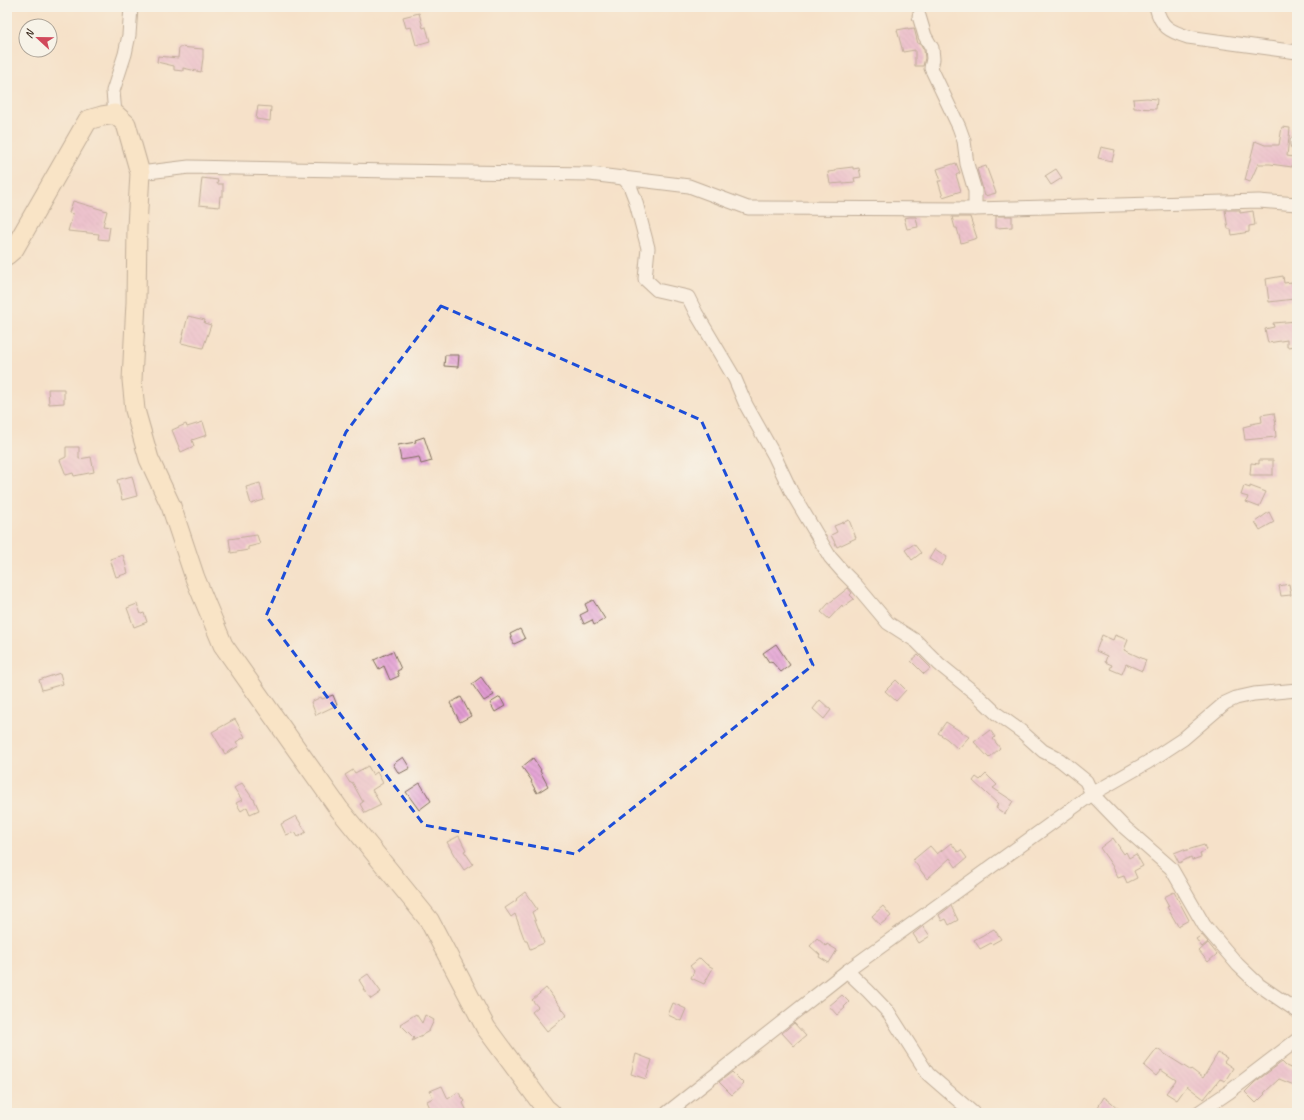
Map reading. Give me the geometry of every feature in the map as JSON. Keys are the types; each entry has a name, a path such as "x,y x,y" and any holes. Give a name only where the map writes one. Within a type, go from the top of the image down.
{"main road":[{"path":"7,255 14,249 88,120 115,114 126,124 140,172 132,380 135,410 149,459 171,506 195,578 223,645 338,809 429,920 486,1028 545,1108 551,1113"}],"street":[{"path":"115,114 114,91 129,35 131,7"},
{"path":"1156,7 1161,22 1167,28 1188,38 1297,52"},
{"path":"919,16 925,36 932,48 933,59 930,68 959,127 964,141 967,164 975,191 975,209"},
{"path":"140,172 189,167 590,174 689,186 748,208 975,209 1258,201 1297,204"},
{"path":"623,177 630,186 635,200 648,248 645,278 657,290 688,297 735,379 746,405 792,491 830,557 888,623 916,641 939,664 976,694 997,714 1022,732 1043,751 1060,760 1086,781 1092,794 1123,826 1171,868 1204,925 1238,965 1259,985 1297,1011"},
{"path":"667,1113 847,971 1092,794 1148,762 1183,738 1225,703 1236,698 1254,694 1297,690"},
{"path":"847,971 889,1013 928,1074 973,1113"},
{"path":"1198,1113 1229,1092 1297,1040"}],"highlighted area":[{"path":"441,306 701,420 813,665 575,854 424,825 266,616 346,432"}],"building":[{"path":"419,13 423,28 426,27 430,41 416,45 411,27 406,28 403,17"},
{"path":"914,28 918,44 920,43 924,50 925,58 923,66 915,66 915,50 903,52 897,30"},
{"path":"179,47 203,49 201,72 183,68 183,71 174,70 174,66 157,62 158,56 178,58"},
{"path":"1133,99 1157,99 1156,109 1134,108"},
{"path":"258,106 271,107 270,121 256,119"},
{"path":"1282,127 1290,128 1287,156 1293,157 1292,167 1258,164 1250,182 1245,180 1255,141 1265,145 1279,145"},
{"path":"1101,147 1115,150 1112,161 1098,158"},
{"path":"956,163 960,173 956,175 961,191 943,197 938,181 941,181 937,169"},
{"path":"986,166 996,193 985,196 977,169"},
{"path":"853,167 853,169 859,168 861,177 854,178 855,182 830,184 828,172 836,171 836,169"},
{"path":"1056,169 1062,178 1051,185 1045,176"},
{"path":"202,178 218,180 217,184 223,184 223,196 220,196 219,207 199,205"},
{"path":"73,201 107,211 103,226 110,227 108,240 98,239 99,234 68,231 73,214 69,213"},
{"path":"1225,210 1240,210 1240,213 1253,211 1255,225 1249,226 1249,232 1232,235 1231,229 1228,229"},
{"path":"996,216 1012,216 1012,227 996,228"},
{"path":"916,217 918,227 907,229 904,218"},
{"path":"952,217 970,217 977,238 961,243"},
{"path":"1283,276 1284,283 1292,282 1294,299 1269,302 1266,279"},
{"path":"188,316 205,320 204,323 211,325 203,348 181,343"},
{"path":"1297,321 1297,346 1287,347 1287,340 1268,343 1265,329 1274,327 1273,323"},
{"path":"445,355 459,355 458,367 444,366"},
{"path":"48,389 64,389 64,403 49,404"},
{"path":"1274,413 1276,437 1245,440 1243,427 1262,422 1261,415"},
{"path":"203,422 207,435 192,440 194,446 181,452 172,430 186,424 187,427"},
{"path":"424,437 432,461 421,464 419,457 401,460 398,445 416,442 415,440"},
{"path":"66,447 79,447 79,459 91,457 94,472 74,476 73,473 66,475 60,460 66,457"},
{"path":"1259,460 1273,460 1273,475 1250,475 1251,463 1259,464"},
{"path":"132,476 137,496 122,500 117,480"},
{"path":"260,483 264,500 251,504 246,487"},
{"path":"1244,486 1250,488 1250,486 1266,492 1259,507 1246,502 1248,497 1241,495"},
{"path":"1269,512 1274,522 1260,530 1255,522"},
{"path":"849,520 856,538 837,547 831,535 837,532 834,526"},
{"path":"257,535 260,544 248,547 248,550 231,553 229,539"},
{"path":"914,544 921,553 912,560 905,550"},
{"path":"935,549 947,557 942,566 929,559"},
{"path":"123,555 128,573 116,577 110,559"},
{"path":"1289,584 1291,595 1281,596 1279,586"},
{"path":"848,588 852,593 850,595 854,599 843,607 842,605 829,619 821,612 828,604"},
{"path":"593,600 605,619 594,625 592,620 584,624 580,615 588,611 585,604"},
{"path":"137,604 141,614 144,613 147,622 134,627 127,608"},
{"path":"520,629 525,639 514,644 510,634"},
{"path":"1102,635 1113,640 1115,635 1128,640 1124,650 1146,660 1142,671 1126,664 1122,674 1110,669 1112,665 1105,662 1107,656 1096,651"},
{"path":"776,644 790,665 781,672 771,661 769,662 763,653"},
{"path":"393,651 401,669 397,671 399,676 390,680 384,666 379,669 374,660"},
{"path":"918,655 931,668 924,674 911,661"},
{"path":"60,673 63,684 42,690 39,680"},
{"path":"481,677 494,695 484,701 472,684"},
{"path":"896,680 906,690 896,701 885,691"},
{"path":"333,695 337,705 316,715 311,702 321,697 322,699"},
{"path":"461,697 471,716 460,722 450,703"},
{"path":"500,697 505,706 495,712 490,703"},
{"path":"820,700 831,710 824,719 813,709"},
{"path":"235,719 245,737 236,742 239,746 225,754 212,732"},
{"path":"946,722 969,737 958,749 938,733"},
{"path":"990,730 995,737 993,739 1000,748 989,758 974,742"},
{"path":"403,757 410,768 399,774 393,764"},
{"path":"533,758 541,770 540,771 548,786 537,793 531,782 532,781 522,767"},
{"path":"368,766 373,775 377,772 383,783 372,790 381,805 365,813 360,804 363,802 352,782 350,783 345,775 353,770 355,773"},
{"path":"986,774 997,785 993,788 1013,801 1005,814 996,808 998,804 973,781 976,777 980,780"},
{"path":"242,783 254,799 259,810 250,814 247,807 241,811 236,803 242,800 234,788"},
{"path":"420,783 431,801 419,810 406,792"},
{"path":"296,816 306,832 298,837 295,832 286,835 281,824"},
{"path":"459,836 466,850 464,851 473,864 464,870 447,842"},
{"path":"1113,838 1124,854 1126,852 1129,858 1136,854 1143,866 1134,871 1137,878 1127,883 1124,876 1118,878 1113,867 1100,848"},
{"path":"951,843 958,852 961,850 967,858 956,867 950,858 927,879 913,860 930,846 937,854"},
{"path":"1204,845 1206,850 1200,853 1201,857 1192,860 1191,857 1179,863 1174,853 1184,849 1184,851"},
{"path":"525,892 537,909 532,912 544,943 530,949 527,941 525,941 515,914 511,917 505,908 517,900 516,899"},
{"path":"1174,892 1189,920 1178,926 1167,907 1169,906 1164,897"},
{"path":"883,906 891,916 880,925 872,916"},
{"path":"951,906 958,920 949,925 946,919 942,921 939,915"},
{"path":"923,926 930,936 919,943 913,934"},
{"path":"994,929 1001,939 980,949 974,940"},
{"path":"1202,935 1208,942 1202,947 1196,939"},
{"path":"817,938 826,946 827,944 837,950 829,963 819,957 820,955 810,946"},
{"path":"1208,943 1217,954 1208,962 1199,951"},
{"path":"700,958 713,968 704,984 691,978 694,971 690,966"},
{"path":"368,974 381,992 371,999 363,989 364,988 359,980"},
{"path":"546,988 567,1015 547,1031 532,1012 538,1007 532,1000"},
{"path":"842,995 849,1002 837,1015 829,1006"},
{"path":"673,1003 686,1009 681,1021 668,1015"},
{"path":"416,1014 422,1023 425,1015 434,1020 429,1031 412,1041 414,1038 400,1024"},
{"path":"794,1023 806,1036 794,1046 782,1033"},
{"path":"1157,1049 1190,1070 1191,1069 1203,1078 1218,1053 1227,1058 1224,1062 1233,1068 1225,1081 1220,1079 1204,1099 1187,1086 1177,1100 1166,1093 1176,1080 1161,1070 1156,1076 1144,1066"},
{"path":"636,1054 652,1060 646,1079 631,1074"},
{"path":"1282,1062 1286,1066 1297,1071 1297,1079 1294,1085 1279,1079 1256,1103 1245,1092 1255,1082"},
{"path":"732,1072 744,1084 732,1095 719,1082"},
{"path":"442,1086 448,1099 458,1092 465,1101 463,1103 468,1113 432,1113 427,1101 433,1098 430,1091"},
{"path":"1104,1097 1123,1113 1106,1113 1098,1107"}]}
